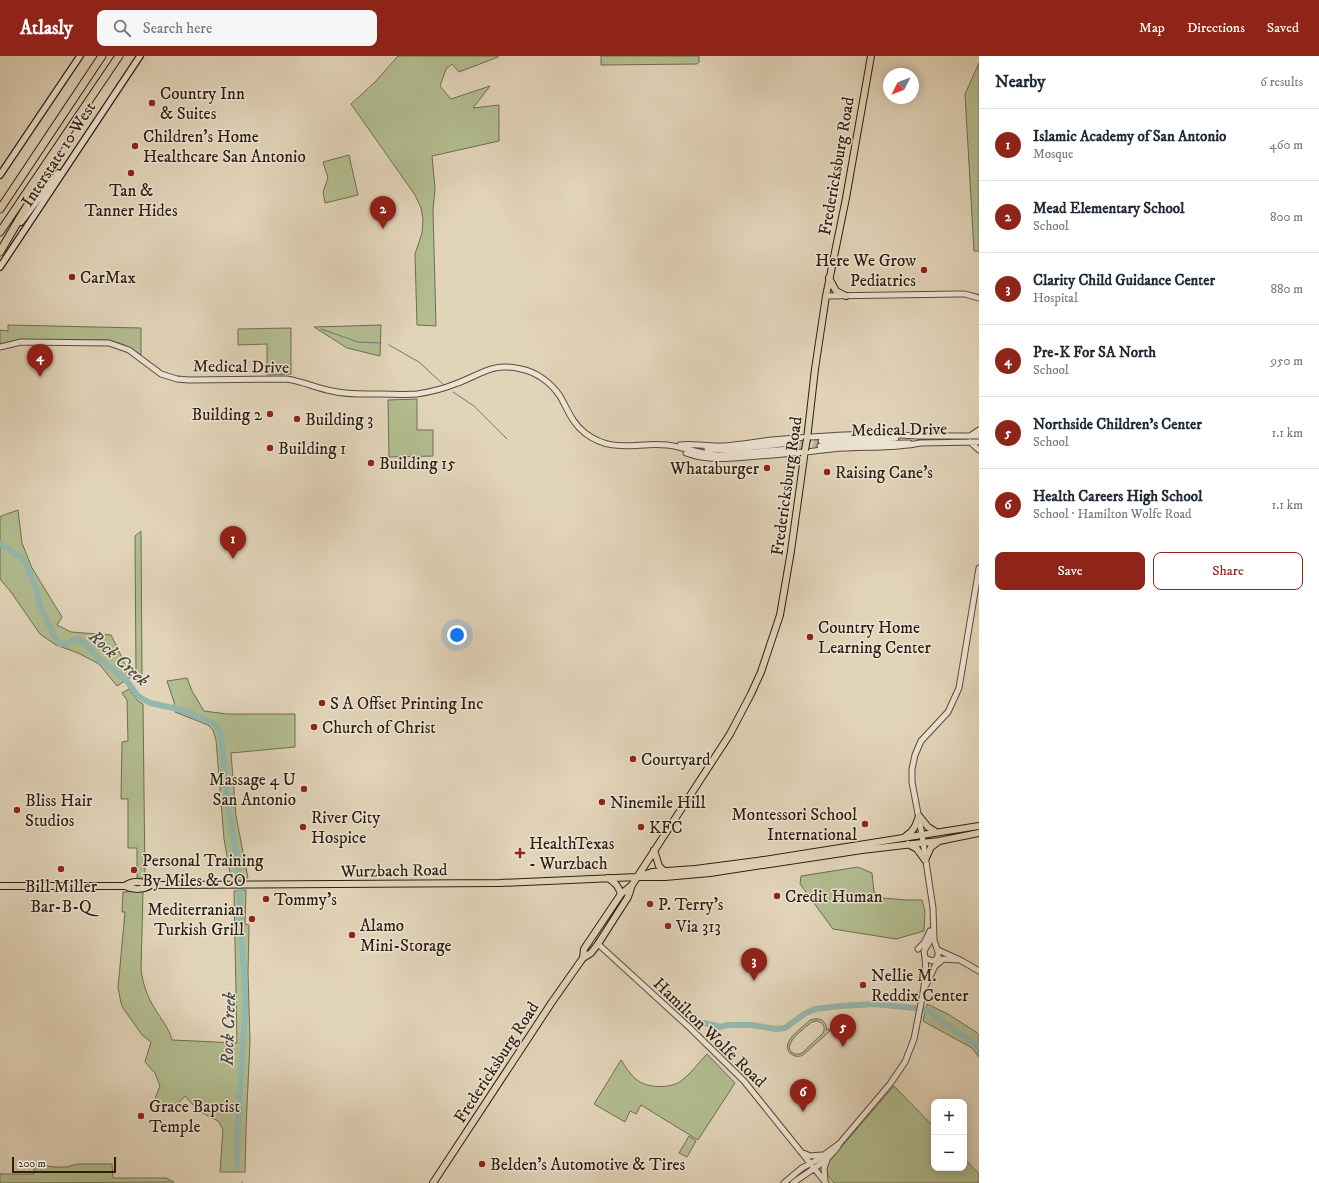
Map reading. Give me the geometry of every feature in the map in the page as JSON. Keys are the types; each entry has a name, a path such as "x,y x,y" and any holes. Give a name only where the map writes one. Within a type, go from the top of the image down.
{"highway":[{"path":"0,209 102,56"},
{"path":"0,232 119,56"},
{"path":"0,252 20,216 50,169 53,154"}],"main road":[{"path":"0,175 80,56"},
{"name":"Interstate 10 West","path":"0,267 140,56"},
{"name":"Fredericksburg Road","path":"433,1183 552,1002 583,958 591,953 598,944 628,897 636,877 730,734 761,672 780,615 791,551 826,296 846,198 871,56"},
{"path":"0,252 46,188 75,153"},
{"path":"829,278 836,291 846,296"},
{"path":"918,816 928,827 938,832"},
{"path":"902,838 912,832 915,828 918,816"},
{"name":"Wurzbach Road","path":"636,877 651,872 695,869 757,861 979,826"},
{"name":"Wurzbach Road","path":"0,886 125,886 129,883 144,882 151,885 500,883 636,877 660,878 710,873 906,844 940,841 979,833"},
{"path":"906,844 916,848 926,860 932,847 940,841"},
{"path":"654,850 659,866 664,871"},
{"path":"608,878 616,883 621,894"},
{"name":"Fredericksburg Road","path":"583,958 584,949 595,932 621,894 632,885"},
{"path":"595,932 595,938 598,944"}],"street":[{"path":"826,296 965,294 979,298"},
{"name":"Medical Drive","path":"0,347 20,342 109,343 129,350 161,374 177,379 286,379 300,381 325,390 348,394 418,394 457,384 482,371 502,367 512,367 530,371 547,382 560,397 573,421 585,433 608,445 669,446 718,455 791,446 721,450 680,445 669,446"},
{"path":"979,430 969,439 979,450"},
{"path":"680,445 688,444 712,447 854,434 917,436"},
{"name":"Medical Drive","path":"979,436 969,439 921,443 820,444 917,436 969,439 979,442"},
{"path":"669,446 694,455 716,459 832,449 894,447 921,443"},
{"path":"793,1183 840,1143 890,1084 905,1062 914,1039 928,971 938,954 934,940 934,920 926,860 912,782 912,764 921,742 948,712 958,690 979,568"},
{"path":"918,949 924,943 934,920"},
{"path":"924,990 926,973 924,951 931,937 932,926"},
{"name":"Hamilton Wolfe Road","path":"598,944 690,1028 740,1077 799,1151 826,1182"},
{"path":"927,947 932,946 979,971"},
{"path":"925,958 929,961 944,959 960,960"},
{"path":"924,990 935,966 944,959"},
{"path":"799,1151 810,1156 826,1156"},
{"path":"826,1156 824,1168 826,1182"},
{"path":"784,1183 802,1168 812,1166"}],"green space":[{"path":"398,56 498,56 459,72 452,64 446,69 440,86 451,99 490,86 473,108 499,105 499,141 432,156 435,189 433,209 436,326 417,325 415,254 422,233 423,219 421,208 415,195 351,104 375,82"},
{"path":"601,56 699,56 699,62 697,64 601,65"},
{"path":"979,63 979,251 974,251 965,94"},
{"path":"349,155 358,195 325,203 323,192 328,178 323,162"},
{"path":"8,325 141,328 141,355 125,345 106,340 18,340 0,344 0,330 8,331"},
{"path":"381,325 380,356 347,348 314,327"},
{"path":"291,328 291,374 267,375 267,344 238,345 238,329"},
{"path":"417,399 417,430 433,430 433,456 389,457 388,400"},
{"path":"18,510 22,543 32,568 62,617 57,625 71,632 111,635 131,677 117,686 99,664 78,653 56,645 40,634 11,592 0,579 0,518 1,516"},
{"path":"141,531 142,674 136,676 135,536"},
{"path":"187,678 192,691 204,711 227,714 295,714 295,747 231,753 236,816 248,878 231,879 224,839 216,740 213,730 208,725 175,712 174,702 167,681"},
{"path":"129,689 138,701 143,704 145,878 137,878 137,848 128,848 128,799 121,799 122,742 128,741 127,700 122,693"},
{"path":"858,867 872,873 874,892 882,898 922,900 925,911 924,931 896,939 833,929 800,884 801,876"},
{"path":"246,890 245,924 249,925 248,973 250,1041 245,1172 220,1172 223,1129 218,1121 201,1112 201,1105 193,1105 185,1096 171,1111 161,1103 154,1101 160,1086 155,1073 145,1062 151,1042 142,1035 123,1008 118,988 125,912 122,912 123,892 143,891 141,970 146,990 172,1040 237,1043 234,891"},
{"path":"927,1004 948,1014 979,1035 979,1057 972,1048 923,1021"},
{"path":"810,1020 821,1020 825,1023 827,1030 831,1030 803,1055 794,1056 788,1050 789,1040","holes":["812,1022 818,1022 824,1027 823,1033 802,1053 793,1053 790,1050 790,1045 795,1036"]},
{"path":"707,1054 735,1083 698,1140 641,1105 636,1114 630,1111 625,1122 594,1104 621,1060 632,1076 641,1083 652,1086 665,1086 676,1084 685,1078"},
{"path":"894,1086 931,1124 931,1171 967,1171 967,1161 979,1174 979,1183 834,1183 826,1170 830,1160"},
{"path":"689,1136 696,1141 687,1157 679,1153"},
{"path":"34,1164 67,1167 77,1164 112,1164 113,1178 166,1178 174,1182 0,1183 0,1174 34,1174"}],"waterway":[{"path":"321,329 358,342 381,343"},
{"path":"389,345 419,362 444,385"},
{"path":"453,392 474,406 507,439"},
{"name":"Rock Creek","path":"0,543 23,559 26,564 36,588 40,606 56,640 60,644 66,644 77,639 83,641 99,659 126,680 138,696 150,703 178,709 213,723 219,729 222,744 228,805 240,879"},
{"name":"Rock Creek","path":"237,1167 238,1122 245,1006 239,905 240,891"},
{"path":"700,1024 704,1023 721,1027 727,1025 752,1025 776,1029 785,1028 804,1014 815,1009 874,1004 915,1008"},
{"path":"924,1010 932,1013 941,1021 979,1047"}],"tunnel":[{"path":"791,443 821,441"},
{"path":"790,449 820,446"}],"place":[{"name":"Country Inn & Suites","path":"152,103"},
{"name":"Children's Home Healthcare San Antonio","path":"135,146"},
{"name":"Tan & Tanner Hides","path":"131,173"},
{"name":"Mead Elementary School","path":"383,229"},
{"name":"Here We Grow Pediatrics","path":"924,270"},
{"name":"CarMax","path":"72,277"},
{"name":"Pre-K For SA North","path":"40,377"},
{"name":"Building 2","path":"270,414"},
{"name":"Building 3","path":"297,419"},
{"name":"Building 1","path":"270,448"},
{"name":"Building 15","path":"371,463"},
{"name":"Whataburger","path":"767,468"},
{"name":"Raising Cane's","path":"827,472"},
{"name":"Islamic Academy of San Antonio","path":"233,559"},
{"name":"Country Home Learning Center","path":"810,637"},
{"name":"S A Offset Printing Inc","path":"322,703"},
{"name":"Church of Christ","path":"314,727"},
{"name":"Courtyard","path":"633,759"},
{"name":"Massage 4 U San Antonio","path":"304,789"},
{"name":"Ninemile Hill","path":"602,802"},
{"name":"Bliss Hair Studios","path":"17,810"},
{"name":"Montessori School International","path":"865,824"},
{"name":"River City Hospice","path":"303,827"},
{"name":"KFC","path":"641,827"},
{"name":"HealthTexas - Wurzbach","path":"520,853"},
{"name":"Bill Miller Bar-B-Q","path":"61,869"},
{"name":"Personal Training By Miles & CO","path":"134,870"},
{"name":"Credit Human","path":"777,896"},
{"name":"Tommy’s","path":"266,899"},
{"name":"P. Terry's","path":"650,904"},
{"name":"Mediterranian Turkish Grill","path":"252,919"},
{"name":"Via 313","path":"668,926"},
{"name":"Alamo Mini-Storage","path":"352,935"},
{"name":"Clarity Child Guidance Center","path":"754,981"},
{"name":"Nellie M. Reddix Center","path":"863,985"},
{"name":"Northside Children's Center","path":"843,1047"},
{"name":"Health Careers High School","path":"803,1112"},
{"name":"Grace Baptist Temple","path":"141,1116"},
{"name":"Belden's Automotive & Tires","path":"482,1164"}]}
